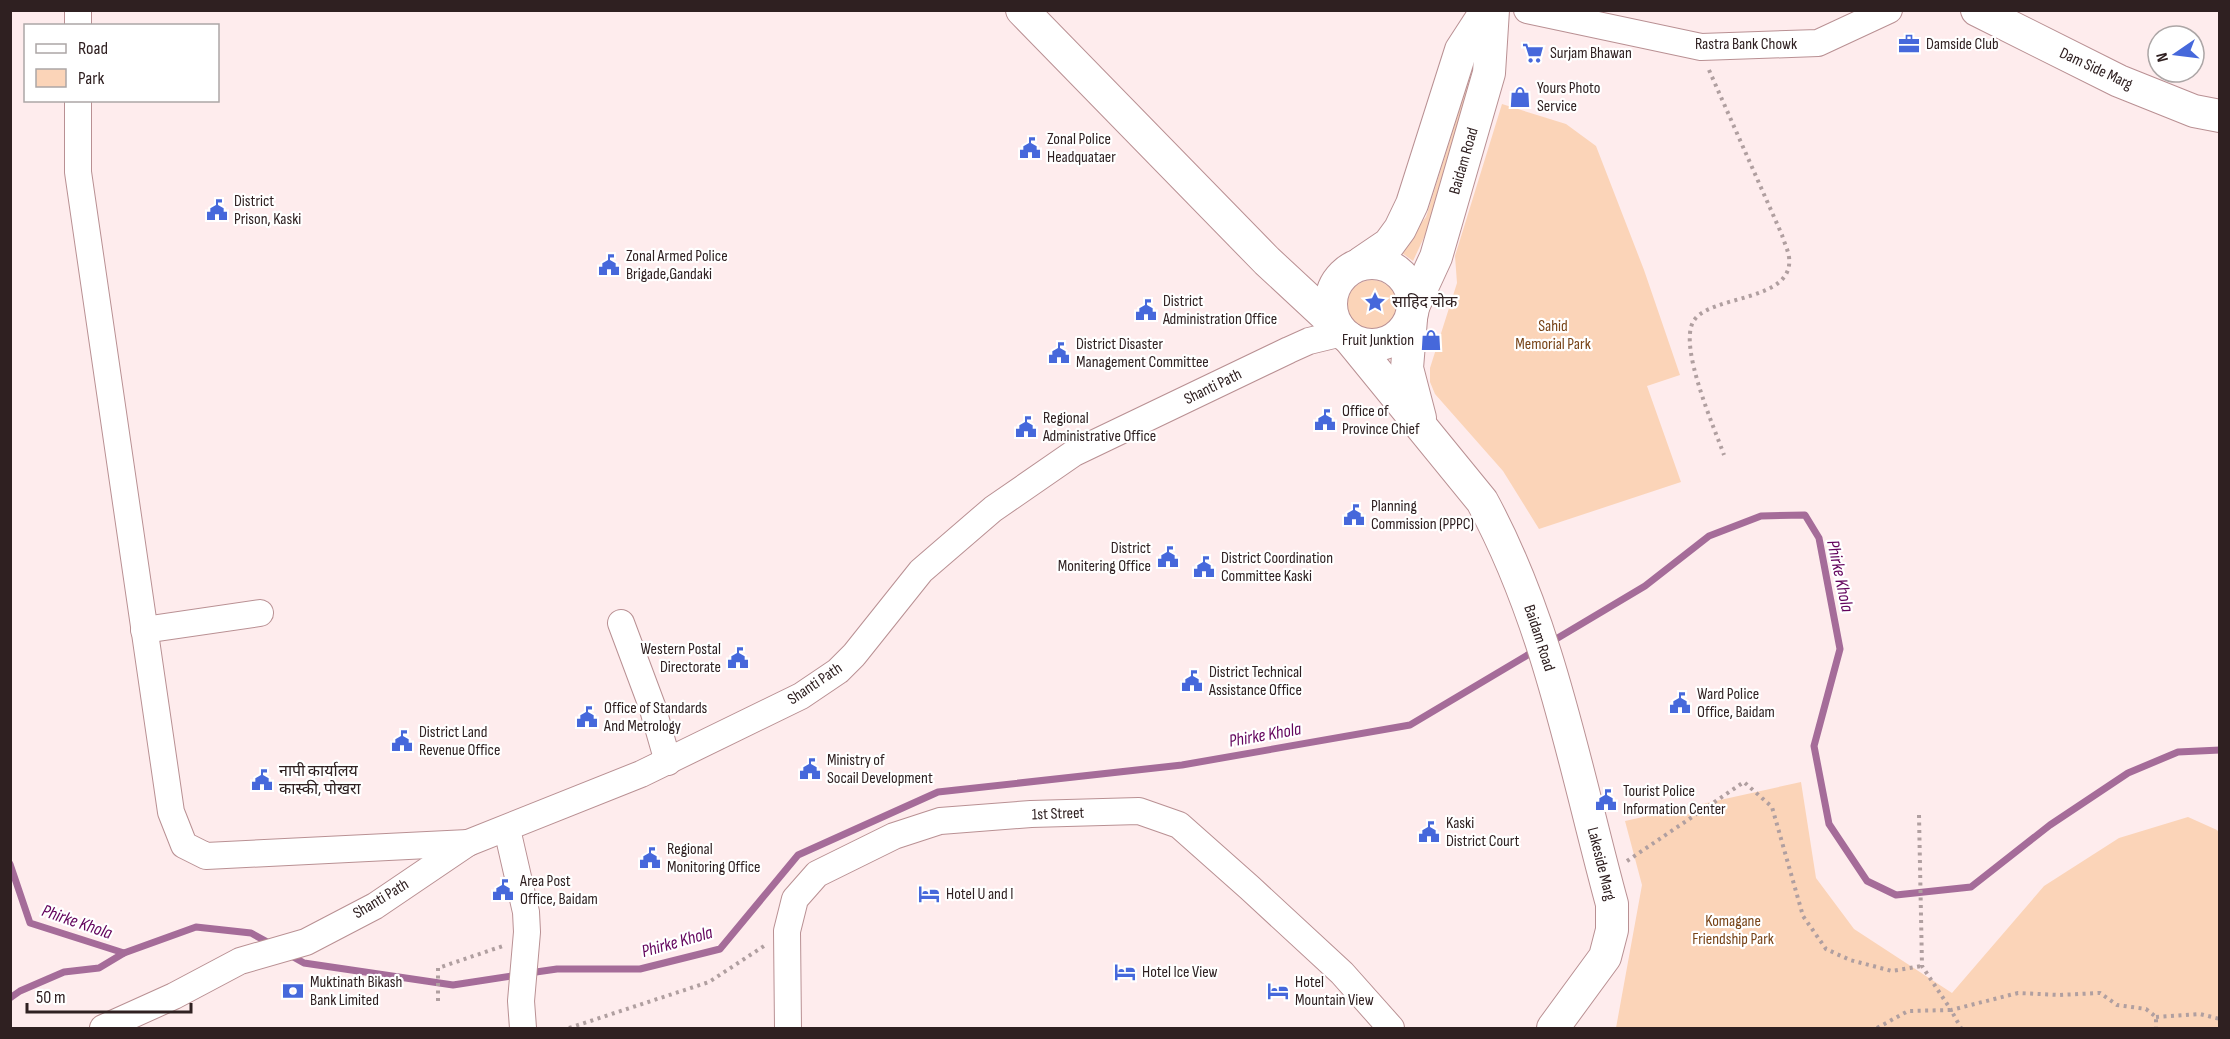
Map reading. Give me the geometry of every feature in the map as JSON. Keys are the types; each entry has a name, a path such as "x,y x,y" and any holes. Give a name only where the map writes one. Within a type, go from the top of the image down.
{"main road":[{"path":"1022,10 1267,261 1342,332"},
{"name":"Baidam Road","path":"1487,10 1461,50 1412,204 1400,229 1389,244 1339,277 1331,296 1332,316 1342,332 1482,501 1495,524 1535,619 1554,686"},
{"name":"Baidam Road","path":"1342,332 1366,345 1384,344 1400,334 1412,313 1439,247 1489,73 1493,10"},
{"name":"Dam Side Marg","path":"1977,10 2119,81 2194,111 2220,116"},
{"path":"1267,261 1307,277 1321,277 1354,267"},
{"name":"Baidam Road","path":"1354,267 1384,264 1394,268 1409,285 1413,296 1407,368 1416,411 1430,439"},
{"name":"Lakeside Marg","path":"1552,1029 1605,957 1612,930 1612,904 1554,686"}],"street":[{"name":"Rastra Bank Chowk","path":"1527,10 1701,47 1818,43 1889,10"},
{"path":"78,102 78,172 114,429 171,812 184,845 206,856 468,843"},
{"name":"Shanti Path","path":"103,1029 174,996 240,961 306,942 375,906 468,843 668,762 801,696 838,671 854,655 921,572 993,509 1074,453 1289,350 1309,341 1342,332"},
{"path":"144,630 260,613"},
{"path":"621,623 652,706 668,762"},
{"name":"1st Street","path":"788,1029 787,931 795,900 817,874 894,836 940,821 973,817 1139,811 1179,825 1341,973 1391,1029"},
{"path":"507,829 526,912 521,1000 523,1029"}],"path":[{"path":"1701,47 1713,81 1782,235 1789,258 1788,270 1774,285 1764,291 1701,313 1692,323 1691,354 1695,375 1724,455"},
{"path":"1604,876 1744,782 1772,807 1803,916 1826,948 1850,960 1892,971 1922,966"},
{"path":"1919,815 1922,966 1961,1029"},
{"path":"569,1029 709,982 787,931"},
{"path":"438,1001 438,968 526,940"},
{"path":"1877,1029 1908,1011 1951,1010 2018,993 2059,995 2100,993 2116,1005 2146,1009 2156,1017 2200,1014 2220,1019"},
{"path":"2156,1017 2156,1029"}],"green space":[{"path":"1479,48 1481,48 1426,233 1413,261 1395,248 1414,232 1426,217"},
{"name":"Sahid Memorial Park","path":"1502,104 1566,124 1596,146 1644,270 1680,375 1647,386 1681,482 1539,529 1503,471 1435,394 1430,382 1430,368 1457,283 1455,256"},
{"path":"1372,280 1381,282 1392,291 1397,305 1395,314 1386,325 1372,330 1363,328 1352,319 1347,305 1349,296 1358,285"},
{"name":"Komagane Friendship Park","path":"1801,782 1816,878 1854,929 1952,993 2044,886 2119,838 2188,817 2217,830 2220,834 2219,1028 1616,1028 1642,885 1625,821"}],"waterway":[{"name":"Phirke Khola","path":"1551,642 1645,586 1709,536 1761,516 1805,515 1819,538 1840,649 1814,746 1829,824 1867,881 1896,895 1971,887 2050,825 2128,773 2178,752 2220,750"},
{"name":"Phirke Khola","path":"529,973 557,969 640,969 720,949 798,855 938,792 1182,765 1410,725 1536,650"},
{"name":"Phirke Khola","path":"10,864 30,923 124,953 196,927 251,933 271,944"},
{"path":"10,998 20,991 64,972 99,968 124,953"},
{"name":"Phirke Khola","path":"288,954 304,963 453,985 518,975"}],"place":[{"name":"Damside Club","path":"1909,44"},
{"name":"Surjam Bhawan","path":"1533,53"},
{"name":"Yours Photo Service","path":"1520,97"},
{"name":"Zonal Police Headquataer","path":"1030,148"},
{"name":"District Prison, Kaski","path":"217,210"},
{"name":"Zonal Armed Police Brigade,Gandaki","path":"609,265"},
{"name":"साहिद चोक","path":"1375,302"},
{"name":"District Administration Office","path":"1146,310"},
{"name":"Fruit Junktion","path":"1431,340"},
{"name":"District Disaster Management Committee","path":"1059,353"},
{"name":"Office of Province Chief","path":"1325,420"},
{"name":"Regional Administrative Office","path":"1026,427"},
{"name":"Planning Commission (PPPC)","path":"1354,515"},
{"name":"District Monitering Office","path":"1168,557"},
{"name":"District Coordination Committee Kaski","path":"1204,567"},
{"name":"Western Postal Directorate","path":"738,658"},
{"name":"District Technical Assistance Office","path":"1192,681"},
{"name":"Ward Police Office, Baidam","path":"1680,703"},
{"name":"Office of Standards And Metrology","path":"587,717"},
{"name":"District Land Revenue Office","path":"402,741"},
{"name":"Ministry of Socail Development","path":"810,769"},
{"name":"नापी कार्यालय कास्की, पोखरा","path":"262,780"},
{"name":"Tourist Police Information Center","path":"1606,800"},
{"name":"Kaski District Court","path":"1429,832"},
{"name":"Regional Monitoring Office","path":"650,858"},
{"name":"Area Post Office, Baidam","path":"503,890"},
{"name":"Hotel U and I","path":"929,894"},
{"name":"Hotel Ice View","path":"1125,972"},
{"name":"Muktinath Bikash Bank Limited","path":"293,991"},
{"name":"Hotel Mountain View","path":"1278,991"}]}
